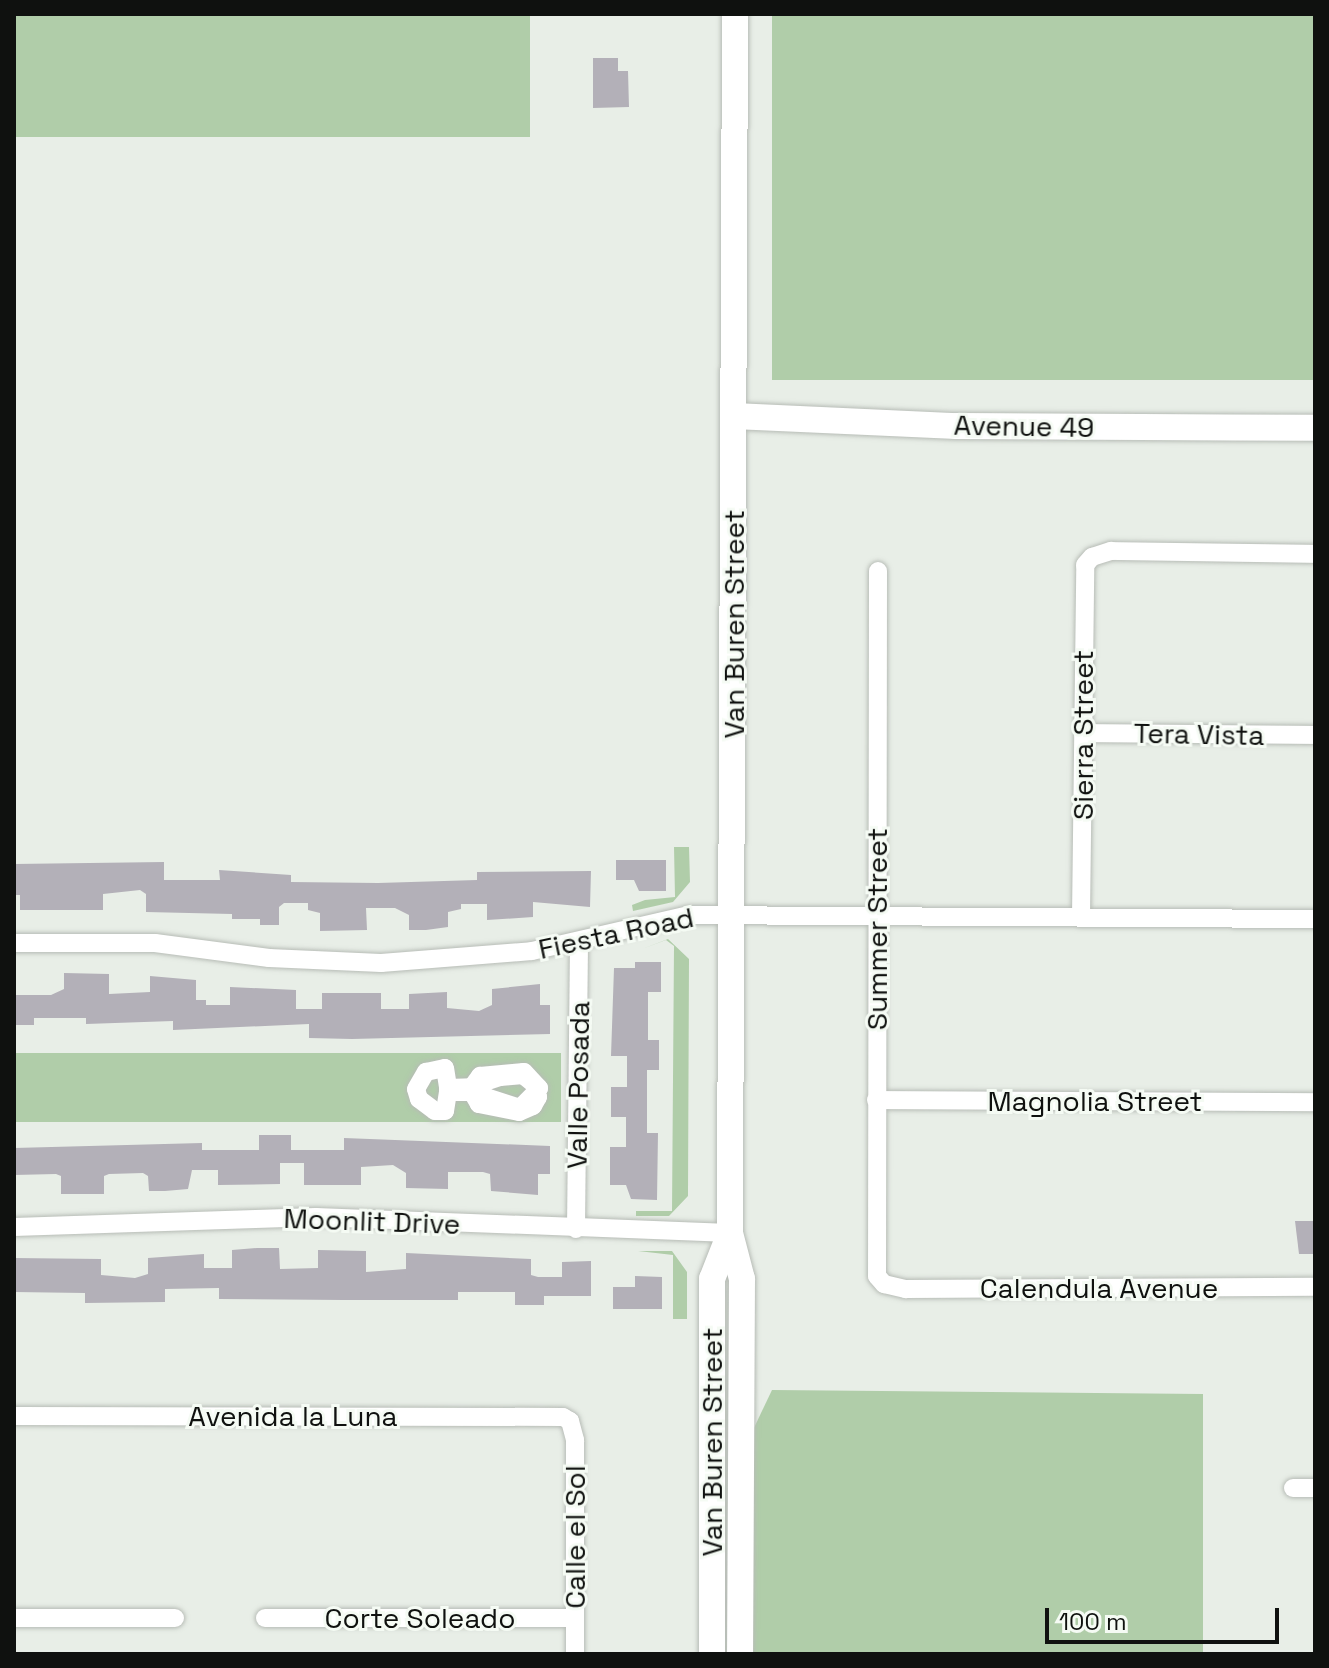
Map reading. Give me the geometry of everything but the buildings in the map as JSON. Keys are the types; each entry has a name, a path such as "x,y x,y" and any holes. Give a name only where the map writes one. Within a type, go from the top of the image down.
{"street":[{"name":"Van Buren Street","path":"735,14 730,1233 742,1279 740,1654"},
{"name":"Avenue 49","path":"734,416 957,426 1315,428"},
{"name":"Sierra Street","path":"1081,917 1083,574 1092,557 1111,551 1315,554"},
{"name":"Summer Street","path":"878,571 875,1266 884,1284"},
{"name":"Tera Vista","path":"1083,733 1315,735"},
{"name":"Fiesta Road","path":"14,943 155,943 269,958 381,963 484,958 579,941 689,915 1315,919"},
{"name":"Valle Posada","path":"576,1229 579,941"},
{"path":"445,1068 448,1088 472,1087 480,1076 518,1071 530,1075 539,1088 523,1075 488,1080 481,1090 493,1100 520,1108 539,1093 533,1106 519,1112 479,1104 472,1092 448,1092 445,1111 435,1111 419,1099 416,1089 426,1072 445,1068"},
{"name":"Magnolia Street","path":"876,1100 1315,1102"},
{"name":"Moonlit Drive","path":"14,1227 112,1228 265,1217 730,1233"},
{"name":"Van Buren Street","path":"712,1654 712,1279 730,1233"},
{"name":"Calendula Avenue","path":"884,1284 906,1289 1315,1287"},
{"name":"Avenida la Luna","path":"14,1416 551,1417 570,1421"},
{"name":"Calle el Sol","path":"570,1421 575,1654"},
{"path":"1293,1488 1315,1488"},
{"path":"14,1618 175,1618"},
{"name":"Corte Soleado","path":"265,1618 575,1618"}],"green space":[{"path":"14,14 530,14 530,137 14,137"},
{"path":"772,14 1315,14 1315,380 772,380"},
{"path":"674,847 689,847 690,882 673,902 633,911 632,905 645,900 675,897"},
{"path":"668,939 689,959 688,1196 669,1216 636,1216 636,1211 672,1211 674,946 666,940 642,949"},
{"path":"14,1053 561,1053 561,1122 14,1122"},
{"path":"638,1251 672,1251 687,1272 687,1319 673,1319 673,1255"},
{"path":"772,1390 1203,1394 1203,1654 751,1654 752,1432"}]}
